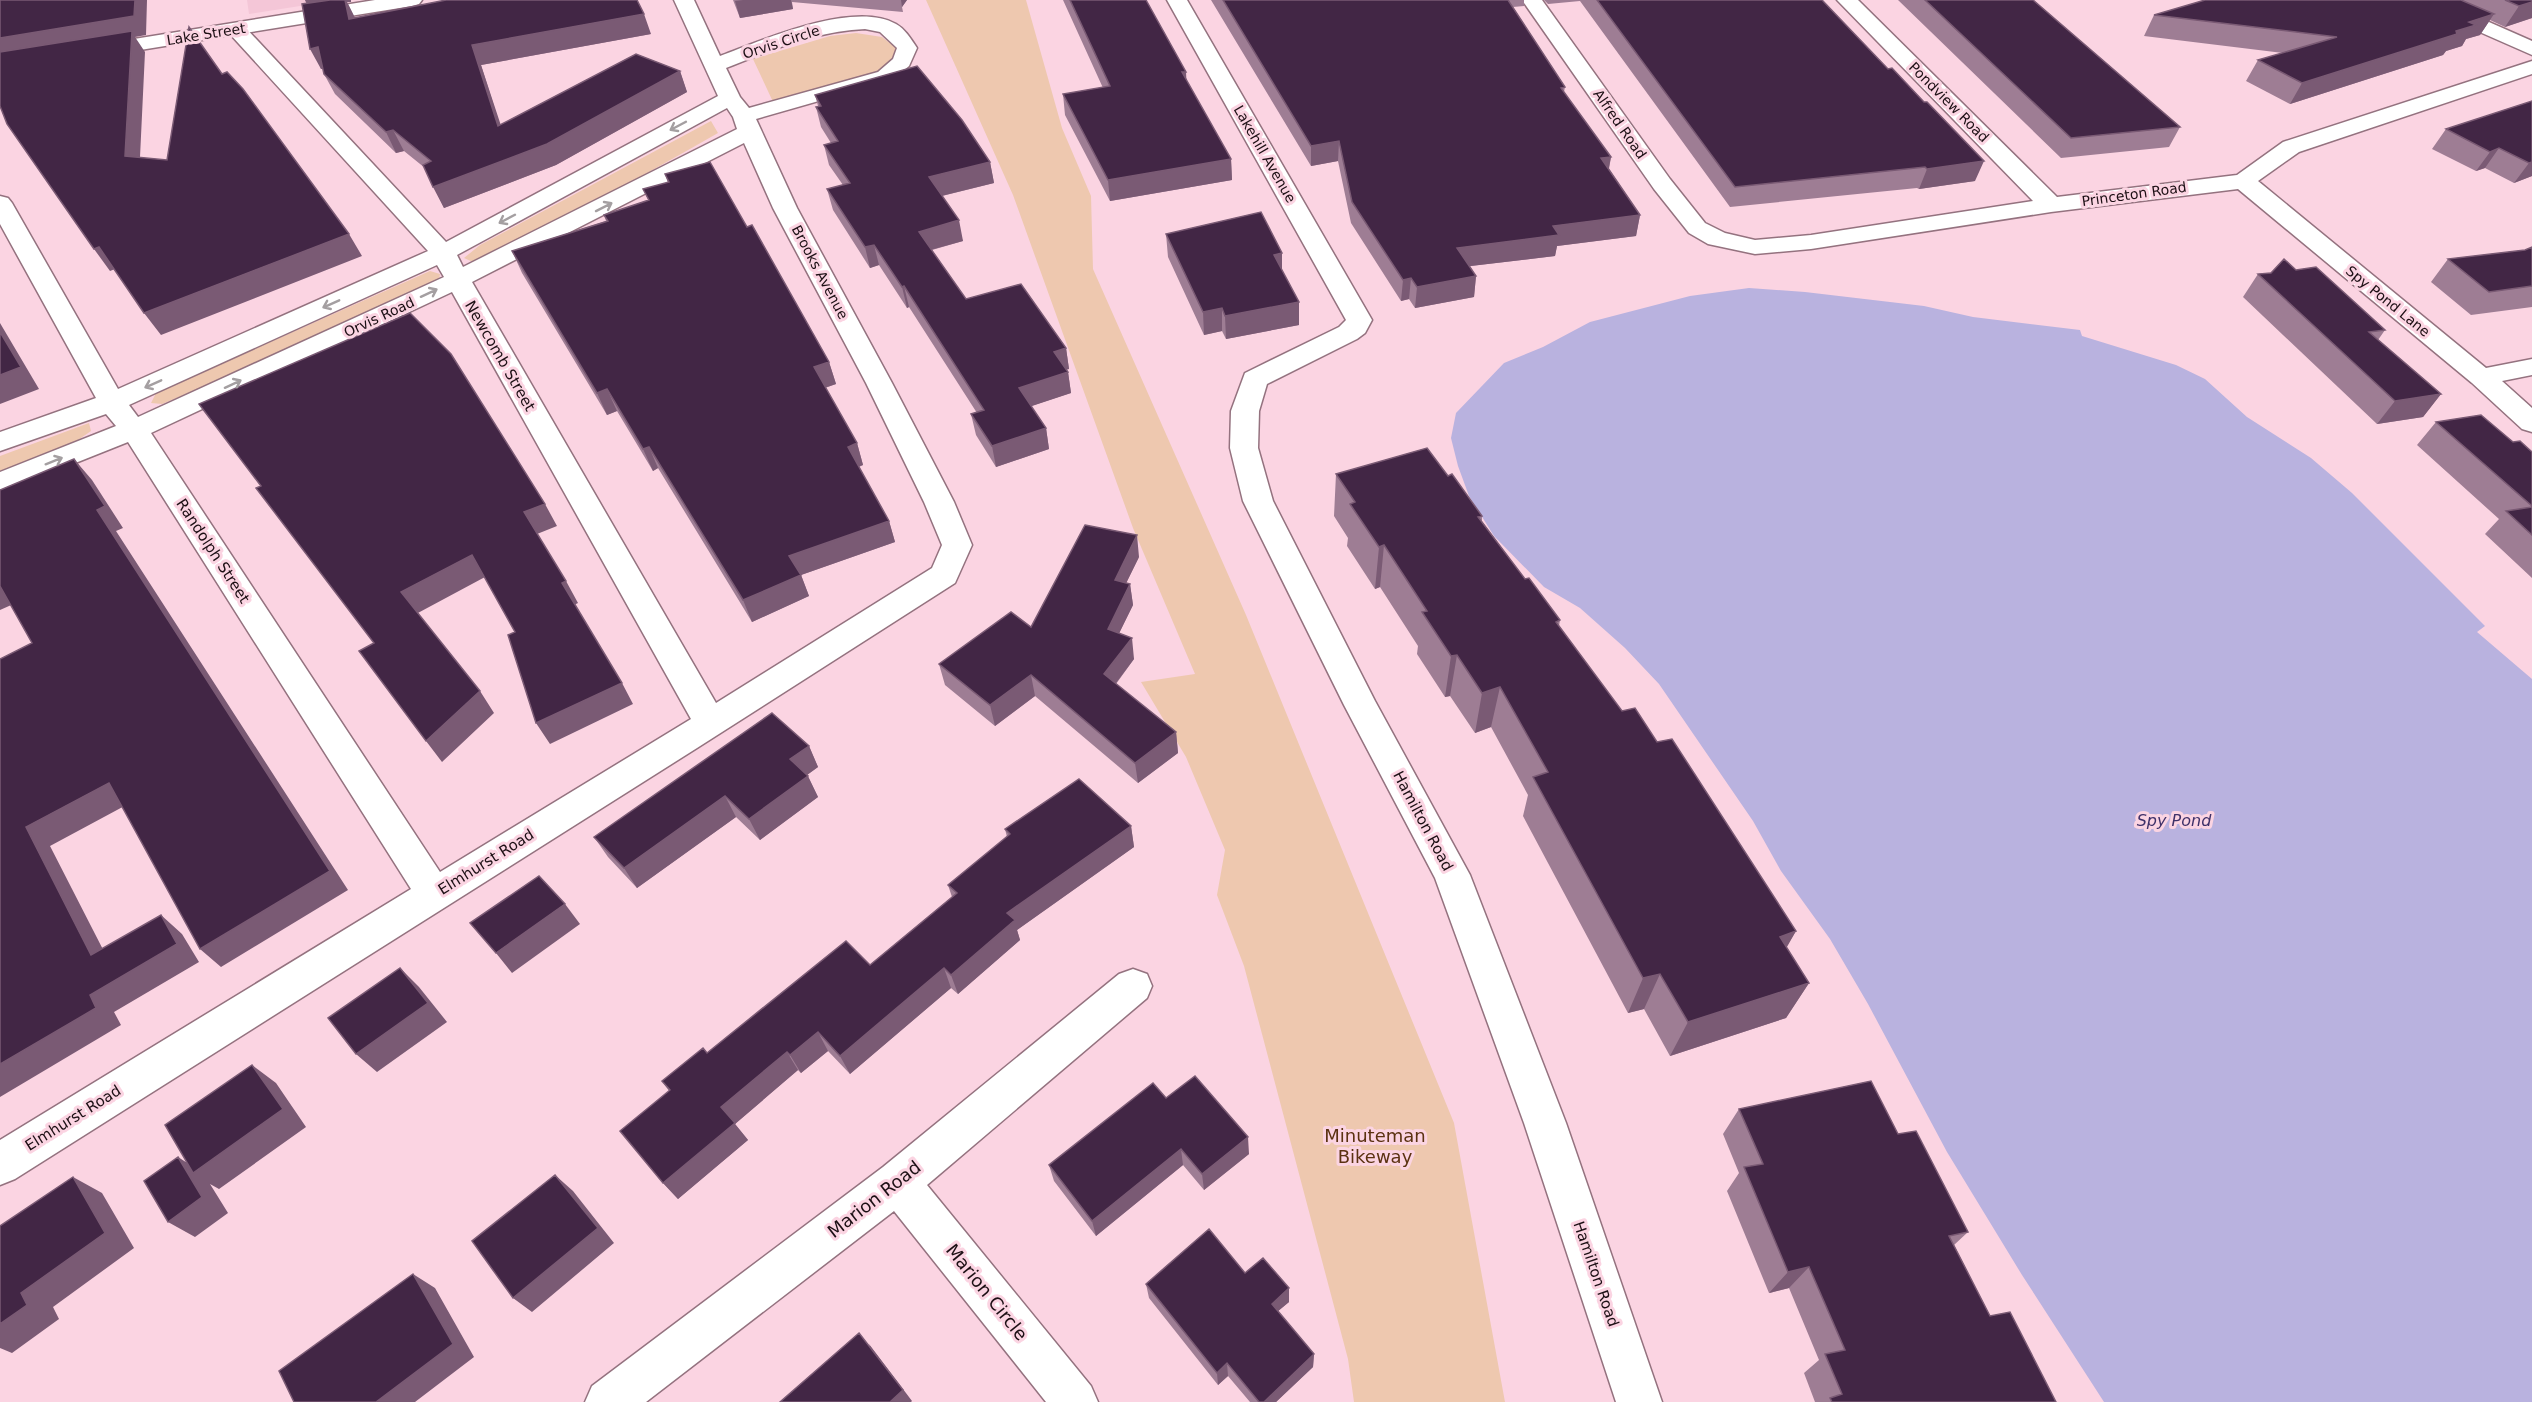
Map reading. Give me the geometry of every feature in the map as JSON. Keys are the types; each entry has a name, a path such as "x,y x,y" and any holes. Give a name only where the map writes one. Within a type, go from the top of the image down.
{"street":[{"name":"Lake Street","path":"82,54 412,0"},
{"name":"Brooks Avenue","path":"684,0 762,154 785,208 879,383 939,502 957,545"},
{"name":"Lakehill Avenue","path":"1177,0 1353,308"},
{"name":"Alfred Road","path":"1533,0 1662,184 1697,228 1717,239"},
{"name":"Pondview Road","path":"1847,0 2051,205"},
{"path":"2423,0 2532,49"},
{"name":"Orvis Circle","path":"715,65 794,35 848,24 885,26 895,33 907,48 902,62 885,75 741,116"},
{"name":"Newcomb Street","path":"236,29 443,253 710,723"},
{"name":"Princeton Road","path":"1717,239 1755,247 1782,246 2051,205 2243,181 2291,147 2532,68"},
{"path":"0,442 112,402 741,116"},
{"name":"Orvis Road","path":"0,483 133,430 457,280 741,116"},
{"name":"Spy Pond Lane","path":"2243,181 2481,377 2532,423"},
{"name":"Randolph Street","path":"0,203 112,402 133,430 435,894"},
{"name":"Hamilton Road","path":"1353,308 1359,320 1356,327 1255,379 1245,411 1244,448 1258,501 1360,705 1452,875 1545,1123 1639,1402"},
{"path":"2481,377 2532,367"},
{"name":"Elmhurst Road","path":"0,1164 944,575 957,545"},
{"name":"Marion Road","path":"608,1402 898,1182 1133,987"},
{"name":"Marion Circle","path":"898,1182 1076,1402"}],"shaded area":[{"path":"247,0 338,0 249,14"}],"green space":[{"name":"Minuteman Bikeway","path":"926,0 1026,0 1062,128 1091,196 1093,269 1246,615 1454,1123 1505,1402 1354,1402 1348,1359 1244,966 1217,895 1225,850 1186,757 1141,682 1195,674 1133,528 1013,195"},
{"path":"856,33 882,37 896,48 892,63 854,82 774,104 753,59 830,36"},
{"path":"711,121 718,133 628,184 505,248 473,262 464,258 480,245"},
{"path":"430,271 440,274 439,280 213,383 162,404 151,403 156,393"},
{"path":"89,423 91,431 78,440 0,472 0,456"}],"water":[{"name":"Spy Pond","path":"1749,288 1924,306 1973,317 2080,330 2082,336 2176,365 2205,379 2247,417 2311,458 2352,493 2485,626 2477,632 2532,679 2532,1402 2104,1402 2022,1275 1947,1152 1868,1004 1830,939 1781,871 1753,821 1659,684 1625,648 1580,608 1544,587 1494,536 1469,496 1451,438 1456,413 1504,363 1543,347 1590,322 1690,296"}],"building":[{"path":"0,0 135,0 134,16 0,38"},
{"path":"345,0 349,19 446,0 637,0 644,14 472,45 498,126 636,54 680,71 547,144 433,187 423,165 431,161 393,130 386,132 324,74 318,47 310,49 302,4"},
{"path":"1070,0 1146,0 1186,72 1182,72 1231,159 1108,180 1063,94 1110,86"},
{"path":"1223,0 1508,0 1565,87 1561,88 1611,157 1601,158 1640,215 1553,226 1559,235 1457,248 1476,276 1417,287 1411,278 1403,280 1352,202 1339,141 1311,146"},
{"path":"1597,0 1822,0 1888,69 1892,68 1984,161 1927,169 1925,167 1735,187"},
{"path":"1925,0 2033,0 2180,127 2071,138"},
{"path":"2205,0 2461,0 2494,14 2469,22 2476,25 2456,31 2457,34 2302,83 2258,60 2337,37 2154,15"},
{"path":"2505,0 2532,0 2532,2 2519,6"},
{"path":"189,27 222,74 227,72 243,89 349,234 144,313 99,247 94,249 7,124 0,106 0,52 132,31 125,156 167,160"},
{"path":"917,66 962,120 990,162 929,177 959,220 919,232 966,299 1021,284 1066,348 1054,352 1068,372 1019,388 1046,428 992,446 971,414 984,410 904,286 902,287 874,245 865,247 827,189 850,183 824,145 838,141 816,107 821,106 815,95"},
{"path":"2532,101 2532,162 2529,163 2499,148 2490,152 2446,129"},
{"path":"710,162 747,227 752,225 829,362 814,367 857,443 848,447 889,521 789,556 801,575 743,600 649,447 643,449 607,389 597,393 512,251 608,221 604,215 649,200 643,189 669,182 665,174"},
{"path":"1261,212 1282,253 1274,255 1299,302 1225,316 1222,308 1203,312 1166,234"},
{"path":"2532,247 2532,286 2489,292 2448,259 2525,250"},
{"path":"2284,259 2296,270 2316,267 2385,330 2369,332 2441,394 2395,401 2258,274 2271,273"},
{"path":"410,313 451,354 545,504 524,512 566,581 562,583 622,683 536,723 508,635 515,632 472,555 401,592 480,691 426,741 359,651 374,643 256,488 261,486 199,404"},
{"path":"0,332 21,367 0,375"},
{"path":"2481,415 2513,442 2520,441 2532,452 2532,506 2436,422"},
{"path":"1427,448 1448,476 1452,474 1482,516 1478,517 1525,579 1529,578 1560,620 1556,622 1622,711 1635,708 1657,742 1672,739 1796,931 1780,937 1809,983 1688,1022 1660,974 1643,978 1533,777 1548,772 1500,687 1482,693 1457,655 1451,656 1422,612 1427,611 1384,545 1379,547 1350,504 1355,502 1336,474"},
{"path":"74,459 105,506 97,510 330,871 200,949 109,783 26,827 91,955 161,915 177,944 90,995 96,1008 0,1064 0,659 32,643 0,586 0,490"},
{"path":"2532,507 2532,535 2506,511"},
{"path":"1085,525 1137,535 1115,580 1130,584 1108,629 1132,638 1104,674 1176,732 1135,763 1031,675 990,705 939,664 1011,612 1031,627"},
{"path":"772,713 809,746 790,759 808,776 749,819 725,796 624,868 594,837"},
{"path":"1079,779 1131,826 1007,913 1015,920 951,975 944,968 840,1056 818,1032 790,1055 787,1052 721,1107 735,1123 663,1183 620,1131 670,1090 662,1081 703,1048 707,1053 846,941 870,965 957,893 948,885 1010,834 1005,829"},
{"path":"539,876 565,904 496,953 470,923"},
{"path":"400,968 428,1003 356,1054 328,1018"},
{"path":"252,1065 283,1109 193,1173 165,1125"},
{"path":"1195,1076 1248,1137 1202,1174 1181,1149 1092,1221 1049,1165 1153,1083 1166,1098"},
{"path":"1871,1081 1898,1134 1916,1131 1968,1232 1949,1236 1990,1316 2010,1312 2056,1402 1832,1402 1830,1398 1842,1394 1825,1354 1845,1350 1809,1267 1788,1272 1744,1167 1763,1164 1739,1109"},
{"path":"178,1157 202,1197 168,1222 144,1181"},
{"path":"555,1175 598,1228 513,1298 472,1241"},
{"path":"73,1177 105,1233 21,1293 27,1305 0,1324 0,1226"},
{"path":"1209,1229 1245,1273 1263,1258 1289,1288 1272,1304 1314,1354 1264,1402 1259,1402 1227,1363 1217,1373 1146,1284"},
{"path":"413,1274 453,1344 376,1402 294,1402 279,1371"},
{"path":"859,1333 903,1390 890,1402 780,1402"}]}
